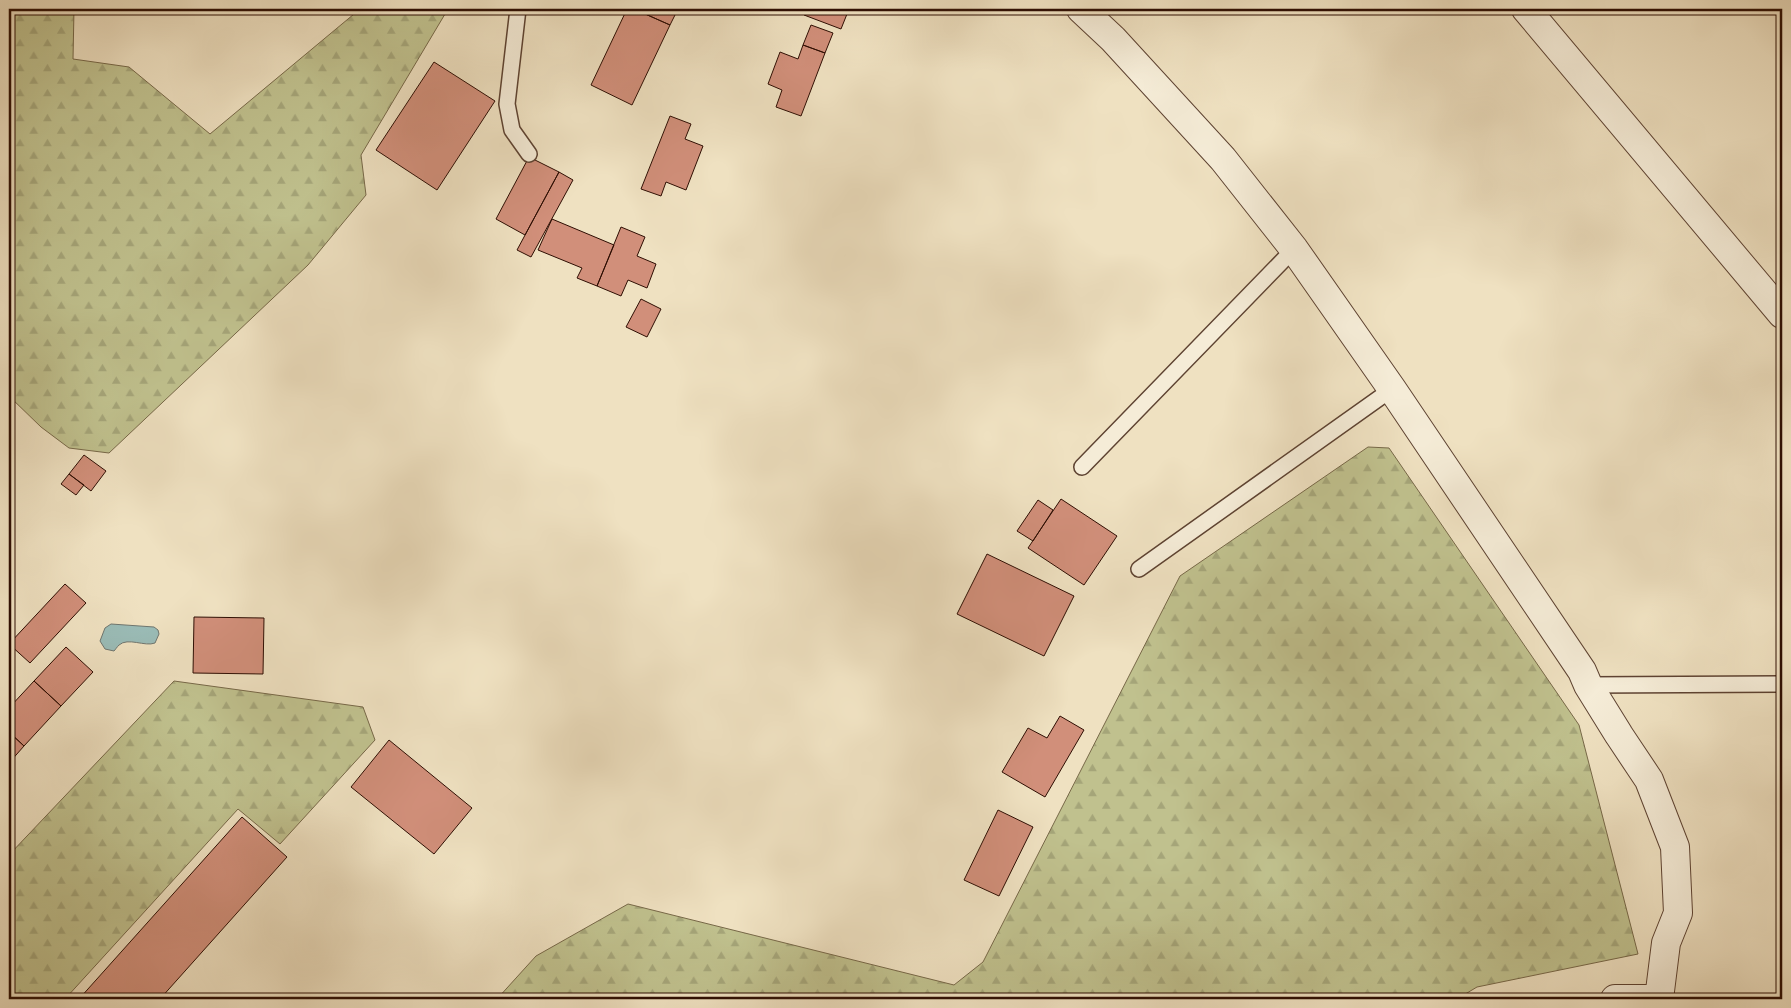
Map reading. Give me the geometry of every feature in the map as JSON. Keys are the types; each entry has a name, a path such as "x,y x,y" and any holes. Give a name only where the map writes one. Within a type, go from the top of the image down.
{"street":[{"path":"1081,9 1113,39 1223,159 1294,249 1392,389 1576,663 1619,735 1649,780 1675,847 1678,913 1666,943 1659,999 1615,999"},
{"path":"1526,9 1782,314"}],"lane":[{"path":"518,9 507,104 512,130 529,154"},
{"path":"1082,467 1294,249"},
{"path":"1139,569 1392,389"},
{"path":"1588,685 1782,684"}],"green space":[{"path":"9,9 74,9 73,59 129,67 210,134 360,9 448,9 361,155 366,195 308,265 109,453 69,448 41,427 9,396"},
{"path":"1368,447 1389,448 1579,725 1638,954 1477,987 1457,999 497,999 536,956 628,904 954,985 983,962 1180,576"},
{"path":"174,681 363,707 375,740 280,844 238,809 65,999 9,999 9,855"}],"water":[{"path":"111,624 154,627 158,630 159,634 155,643 127,642 119,645 114,651 105,649 100,641 105,628"}],"building":[{"path":"627,9 634,9 670,25 632,105 591,85"},
{"path":"634,9 678,9 670,25"},
{"path":"806,9 849,9 841,29 804,15"},
{"path":"811,25 833,33 825,53 803,45"},
{"path":"803,45 825,53 801,116 776,107 782,90 768,84 780,52 798,59"},
{"path":"434,62 495,101 437,190 376,150"},
{"path":"670,116 691,124 685,139 703,146 686,190 666,182 661,196 641,189"},
{"path":"529,157 559,172 525,235 496,219"},
{"path":"559,172 573,180 531,257 517,250"},
{"path":"552,219 614,245 597,286 577,278 582,268 538,250"},
{"path":"621,227 645,237 637,256 656,264 647,288 628,280 621,296 597,286"},
{"path":"641,299 661,309 647,337 626,327"},
{"path":"84,455 106,471 91,491 69,474"},
{"path":"69,474 84,485 76,495 61,484"},
{"path":"1061,499 1117,536 1084,585 1028,548"},
{"path":"1038,500 1053,510 1033,541 1017,531"},
{"path":"987,554 1074,596 1044,656 957,614"},
{"path":"65,584 86,603 30,663 9,644"},
{"path":"194,617 264,618 263,674 193,673"},
{"path":"66,647 93,672 61,706 34,681"},
{"path":"34,681 61,706 24,746 9,732 9,708"},
{"path":"1060,716 1084,730 1045,797 1002,772 1028,728 1047,738"},
{"path":"9,732 24,746 9,763"},
{"path":"389,740 472,808 434,854 351,787"},
{"path":"998,810 1033,827 999,896 964,880"},
{"path":"242,817 287,857 160,999 79,999"}]}
